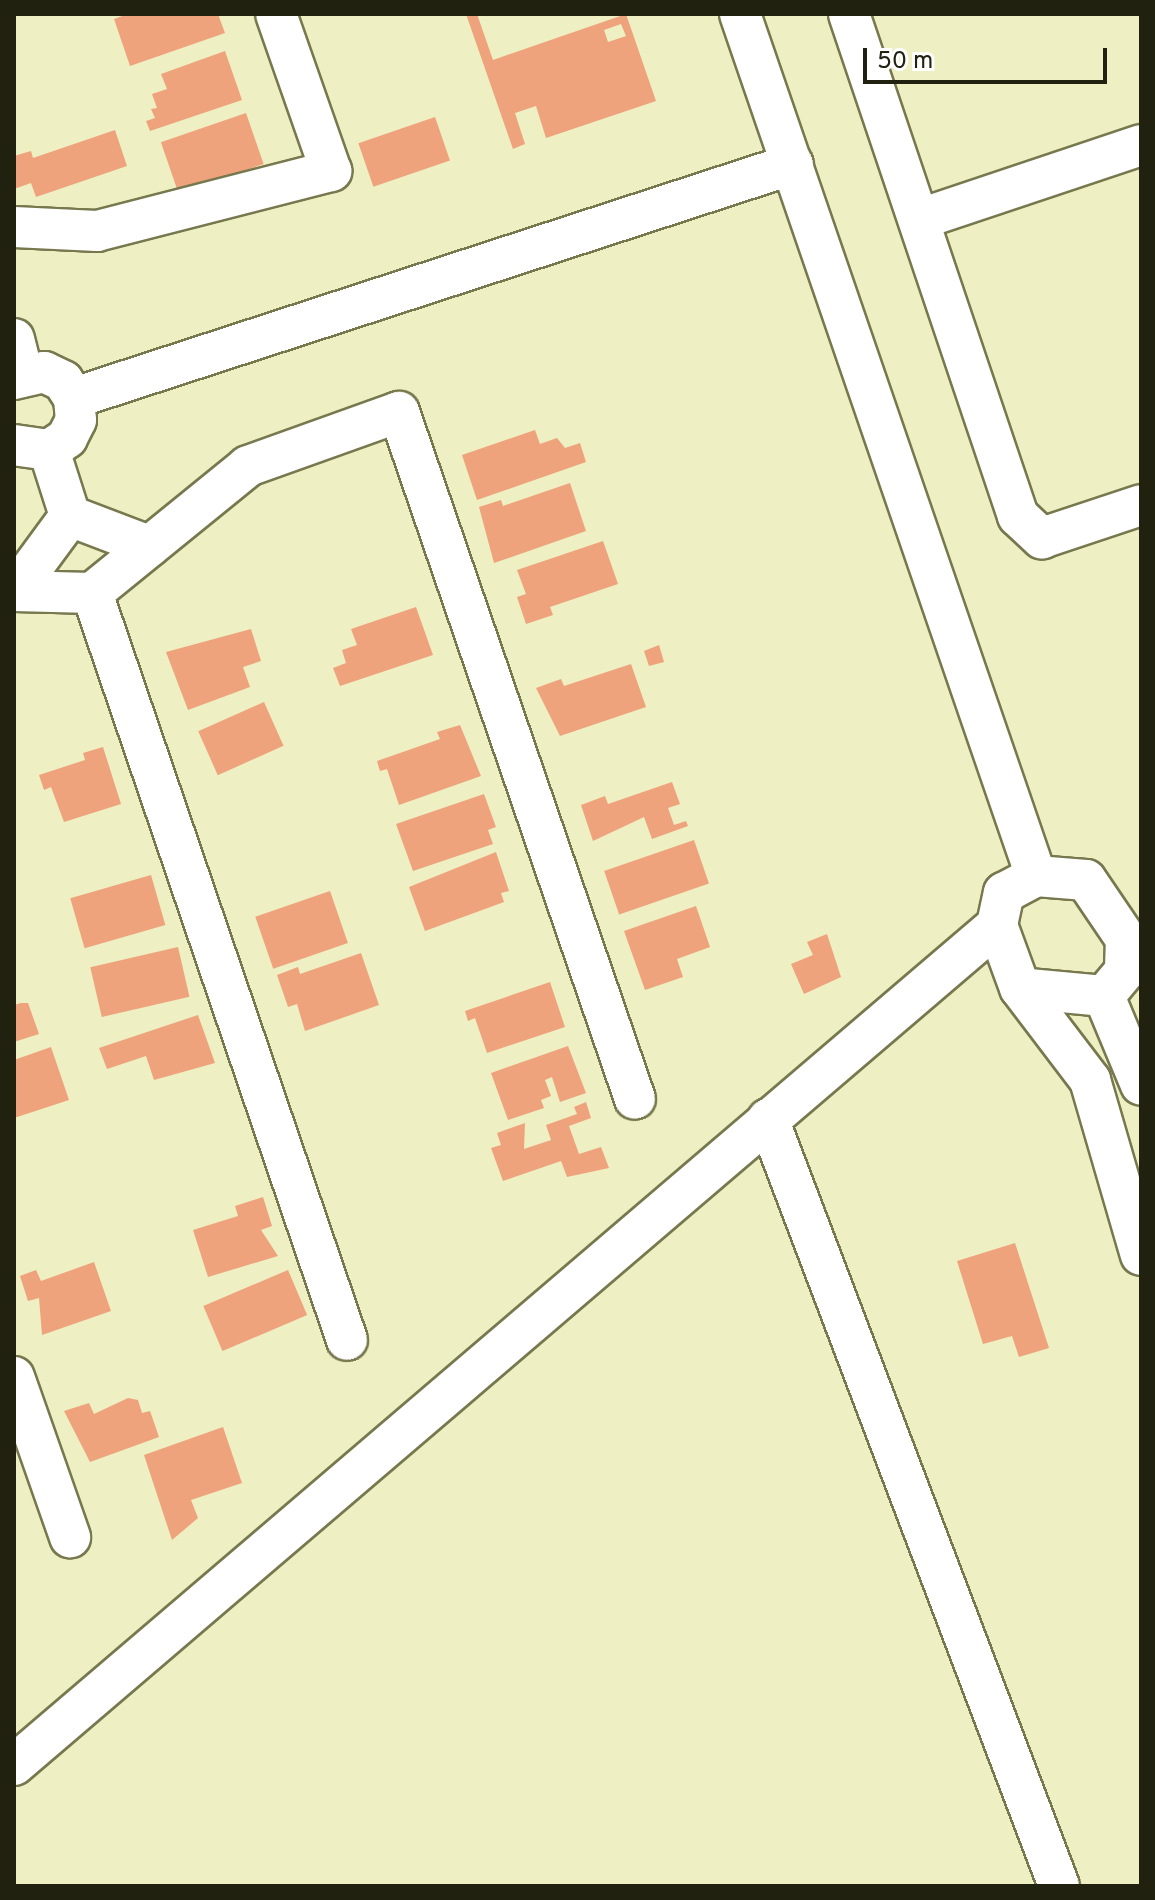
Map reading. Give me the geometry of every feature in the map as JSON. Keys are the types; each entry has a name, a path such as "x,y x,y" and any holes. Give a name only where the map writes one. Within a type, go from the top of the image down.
{"street":[{"path":"14,227 97,231 331,171 276,14"},
{"path":"740,14 1036,876"},
{"path":"849,14 1026,527 1042,538 1141,505"},
{"path":"920,219 1141,145"},
{"path":"74,398 793,164"},
{"path":"17,364 63,381 74,398 72,429 32,448 70,516 149,546"},
{"path":"14,591 92,593 248,466 399,412 635,1099"},
{"path":"14,591 70,516"},
{"path":"92,593 347,1340"},
{"path":"1104,996 1125,971 1133,936 1086,880 1036,876 1004,893 997,925 1020,988 1090,1080 1141,1255"},
{"path":"14,1765 997,925"},
{"path":"1020,988 1104,996"},
{"path":"1104,996 1141,1085"},
{"path":"768,1119 1059,1886"},
{"path":"14,1377 70,1537"}],"building":[{"path":"128,14 218,14 225,33 130,66 114,19"},
{"path":"466,14 477,14 493,60 626,14 656,101 546,138 536,106 515,113 525,144 513,149","holes":["621,24 626,36 608,42 604,30"]},
{"path":"225,51 242,100 150,131 146,121 155,118 151,109 157,108 152,94 167,89 161,74"},
{"path":"246,113 264,164 178,193 161,142"},
{"path":"435,117 450,160 373,187 358,143"},
{"path":"115,130 127,166 36,197 31,183 14,189 14,156 31,151 33,158"},
{"path":"535,430 540,444 557,438 565,448 580,443 586,462 477,500 462,455"},
{"path":"570,483 586,531 494,563 479,507 501,500 503,506"},
{"path":"603,541 618,584 550,607 553,615 526,624 517,597 526,594 517,570"},
{"path":"416,607 433,655 340,686 333,668 346,663 342,650 357,645 351,629"},
{"path":"251,629 261,661 243,667 250,687 188,710 166,652"},
{"path":"659,645 664,662 649,666 644,651"},
{"path":"631,664 646,707 560,736 536,688 561,679 564,686"},
{"path":"264,702 284,746 218,775 198,731"},
{"path":"460,725 481,776 399,805 387,769 380,771 377,761 440,739 437,732"},
{"path":"103,747 121,804 64,822 51,787 44,790 39,775 85,760 83,753"},
{"path":"672,782 680,804 668,808 674,825 686,821 688,826 652,839 644,817 593,841 581,805 605,796 608,804"},
{"path":"484,794 496,827 488,830 493,844 413,871 396,824"},
{"path":"694,840 709,883 619,914 604,871"},
{"path":"496,852 509,891 501,893 504,902 425,931 409,887"},
{"path":"151,875 165,925 85,948 70,898"},
{"path":"330,891 348,943 273,969 255,917"},
{"path":"696,906 710,947 677,959 683,977 645,990 624,931"},
{"path":"827,934 841,977 804,994 791,964 813,955 807,942"},
{"path":"178,947 189,997 102,1017 90,967"},
{"path":"361,953 379,1005 305,1031 297,1004 288,1007 277,975 298,967 300,974"},
{"path":"550,982 565,1027 487,1053 475,1018 468,1021 465,1011"},
{"path":"28,1003 39,1034 14,1042 14,1005"},
{"path":"198,1015 215,1063 154,1080 146,1056 107,1069 99,1048"},
{"path":"568,1046 586,1093 560,1102 552,1077 545,1080 551,1096 541,1100 544,1108 508,1120 491,1073"},
{"path":"51,1047 69,1100 14,1118 14,1060"},
{"path":"586,1102 591,1118 569,1126 579,1154 601,1147 609,1168 567,1177 561,1161 503,1181 491,1148 501,1145 497,1133 525,1123 524,1149 551,1140 546,1125 577,1114 574,1107"},
{"path":"263,1197 272,1226 261,1230 278,1256 208,1277 193,1230 238,1216 235,1206"},
{"path":"1015,1243 1049,1348 1019,1357 1012,1336 983,1344 957,1261"},
{"path":"94,1262 111,1311 42,1335 39,1298 28,1301 20,1276 36,1270 41,1281"},
{"path":"288,1270 307,1315 222,1351 203,1306"},
{"path":"128,1398 138,1400 142,1413 150,1411 159,1437 90,1462 64,1411 89,1403 94,1414"},
{"path":"223,1427 242,1483 191,1500 198,1518 172,1540 144,1455"}]}
